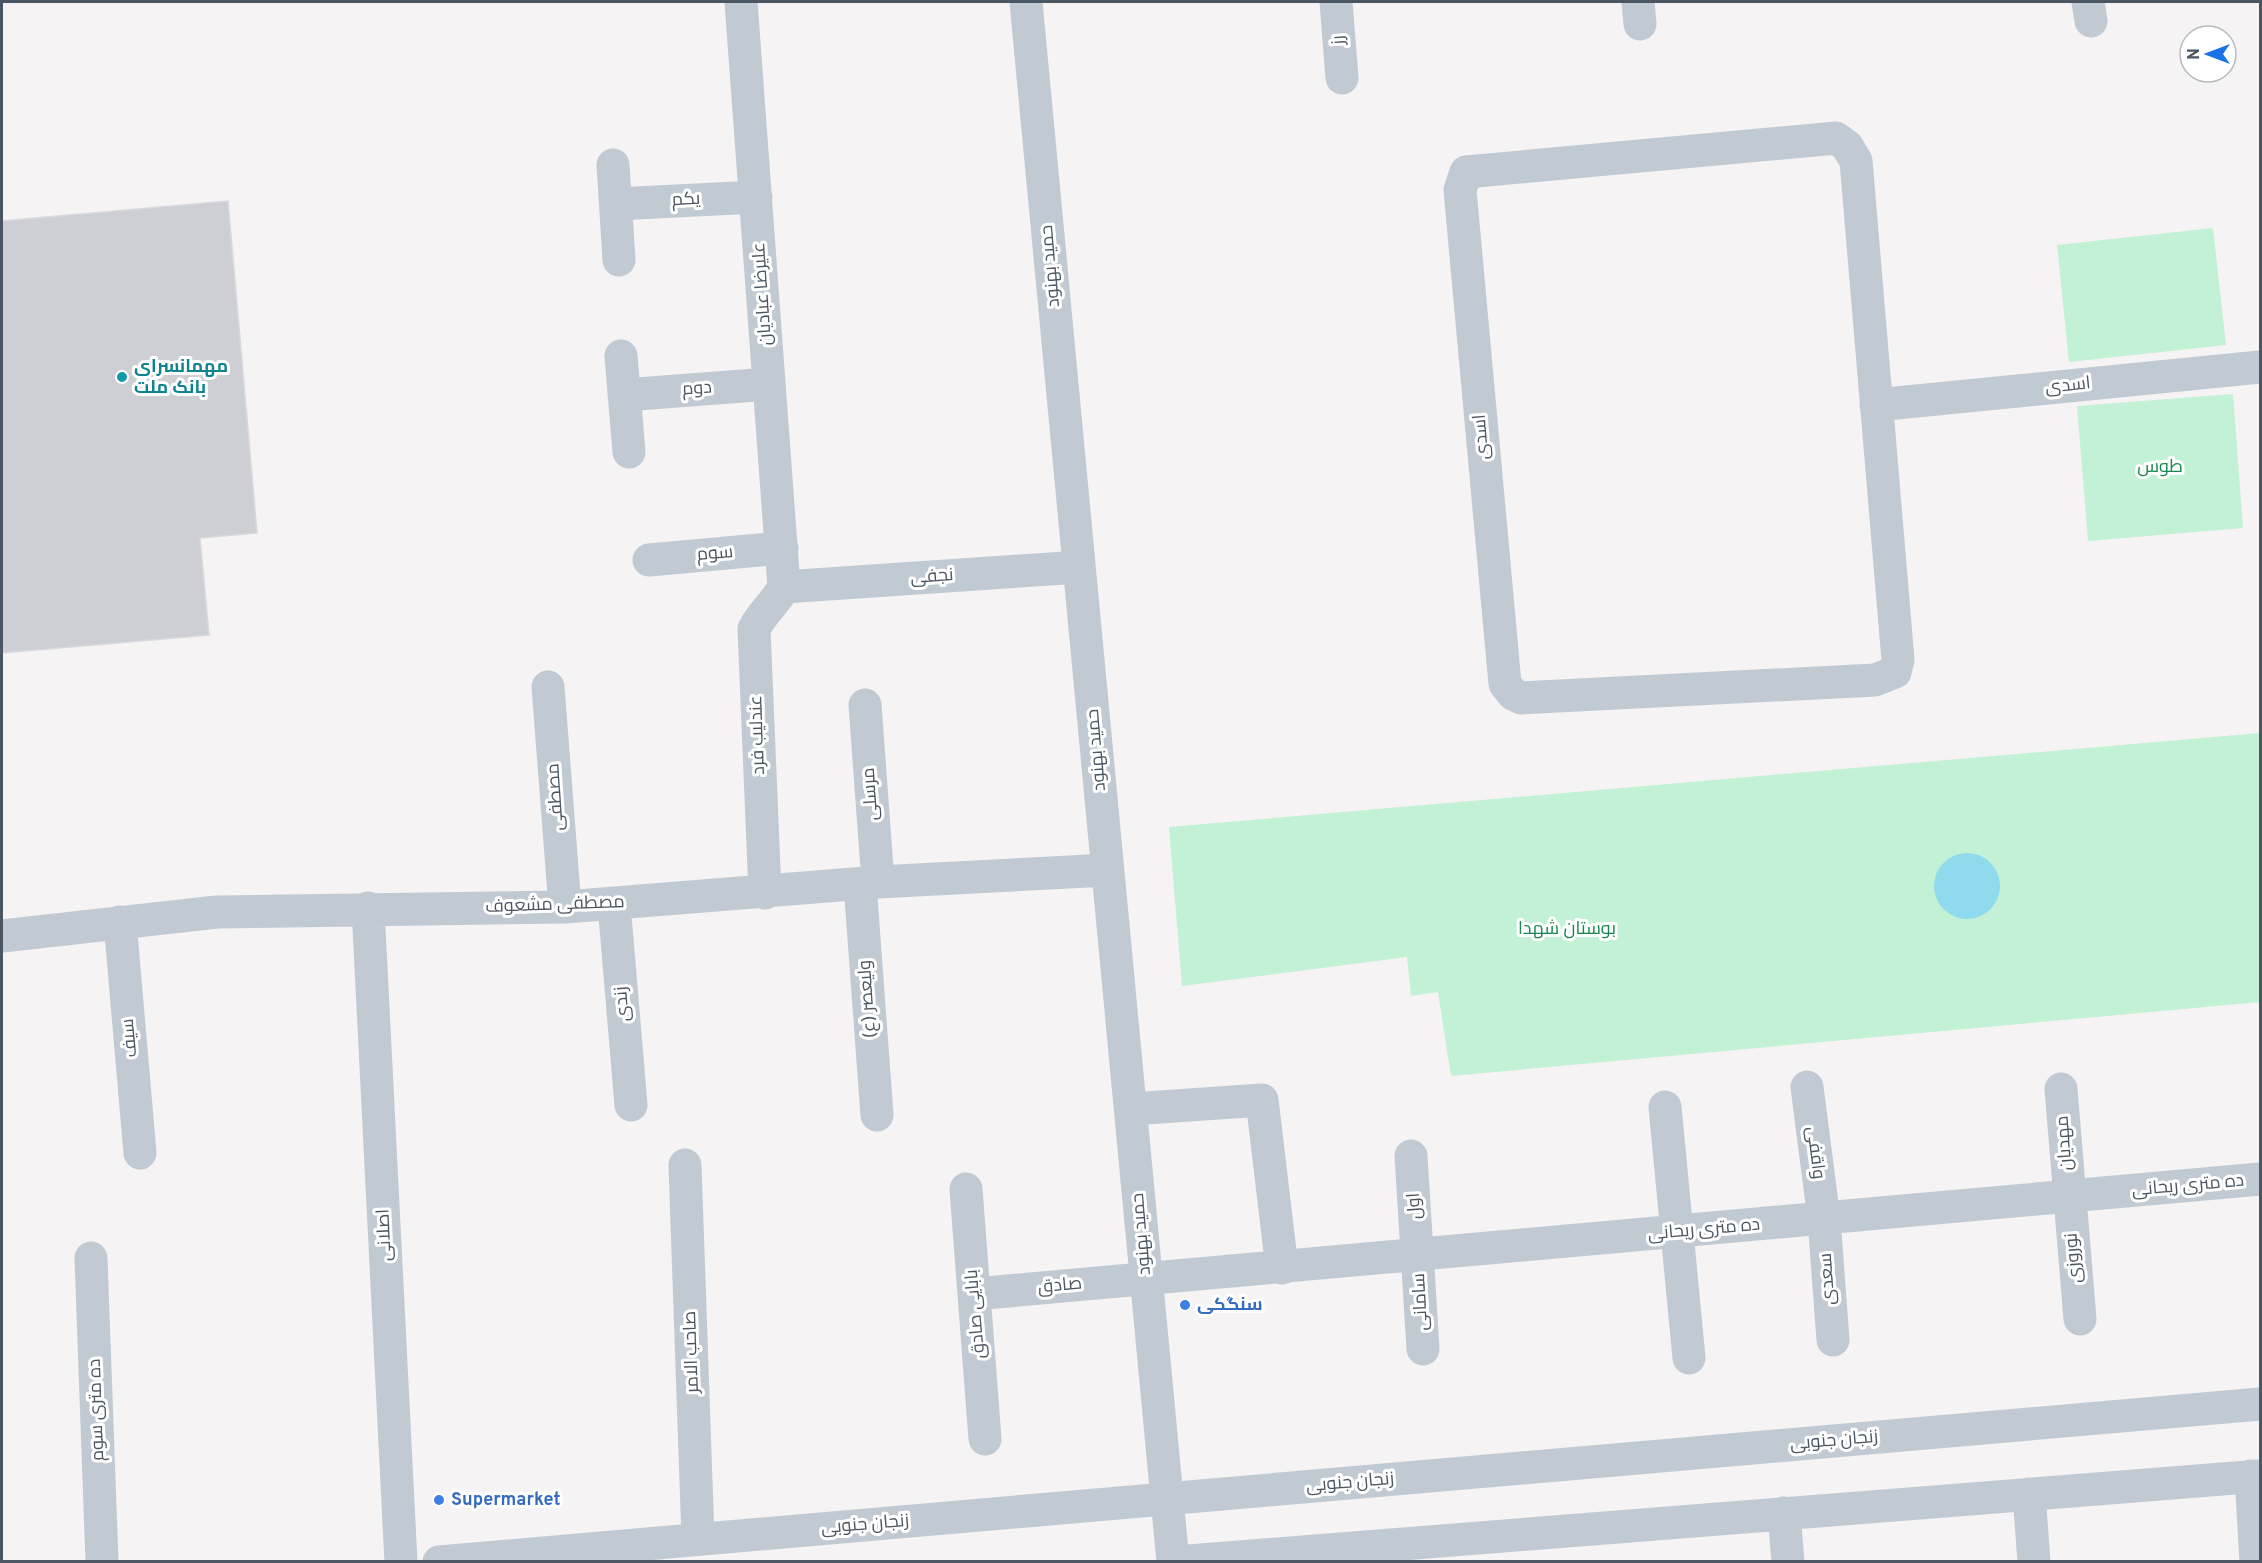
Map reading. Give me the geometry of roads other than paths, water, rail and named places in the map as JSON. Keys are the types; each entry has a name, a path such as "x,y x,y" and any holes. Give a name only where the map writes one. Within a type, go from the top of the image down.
{"street":[{"name":"علیرضا عبادیان","path":"741,2 784,587"},
{"name":"حمید بهنود","path":"1026,2 1167,1499 1175,1562"},
{"name":"رز","path":"1336,2 1342,78"},
{"name":"اسدی","path":"1836,138 1846,146 1856,161 1876,405 1898,660 1895,672 1875,680 1521,698 1513,694 1505,684 1467,272 1460,190 1466,172 1836,138"},
{"path":"613,165 619,260"},
{"name":"یکم","path":"616,204 756,197"},
{"path":"621,356 629,452"},
{"name":"اسدی","path":"1876,405 2260,368"},
{"name":"دوم","path":"624,395 769,384"},
{"name":"سوم","path":"649,560 782,548"},
{"name":"نجفی","path":"784,587 1079,567"},
{"name":"عندلیب فرد","path":"765,893 754,629 760,617 784,587"},
{"name":"مصطفی","path":"548,687 565,907"},
{"name":"مرسلی","path":"865,705 869,883"},
{"name":"مصطفی مشعوف","path":"2,936 217,912 368,908 565,907 869,883 1108,870"},
{"name":"ولیعصر (ع)","path":"869,883 877,1115"},
{"name":"زندی","path":"614,904 631,1105"},
{"name":"اصلانی","path":"368,908 401,1562"},
{"name":"سیف","path":"120,922 140,1153"},
{"name":"واقفی","path":"1807,1087 1824,1219"},
{"name":"مهدیان","path":"2061,1089 2069,1197"},
{"path":"1131,1109 1262,1100 1282,1268"},
{"path":"1665,1107 1675,1232 1689,1358"},
{"name":"اول","path":"1411,1156 1418,1256"},
{"name":"صاحب الامر","path":"685,1165 698,1539"},
{"name":"ده متری ریحانی","path":"1147,1280 2260,1179"},
{"name":"بابایی صادق","path":"966,1190 986,1439"},
{"name":"نوروزی","path":"2069,1197 2080,1319"},
{"name":"سعدی","path":"1824,1219 1833,1340"},
{"name":"سامانی","path":"1418,1256 1423,1349"},
{"name":"ده متری سوم","path":"91,1258 102,1562"},
{"name":"صادق","path":"974,1294 1147,1280"},
{"name":"زنجان جنوبی","path":"439,1562 2260,1404"},
{"path":"1175,1562 1522,1548 1784,1513 2256,1476 2256,1562"},
{"path":"2029,1494 2034,1562"},
{"path":"1784,1513 1788,1562"}],"water":[{"path":"1967,853 1980,856 1990,863 1997,873 2000,886 1997,899 1990,909 1980,916 1967,919 1954,916 1944,909 1937,899 1934,886 1937,873 1944,863 1954,856"}],"place":[{"name":"مهمانسرای بانک ملت","path":"122,377"},
{"name":"سنگکی","path":"1185,1305"},
{"name":"Supermarket","path":"439,1500"}],"park label":[{"name":"طوس","path":"2160,467"},
{"name":"بوستان شهدا","path":"1567,929"}]}
